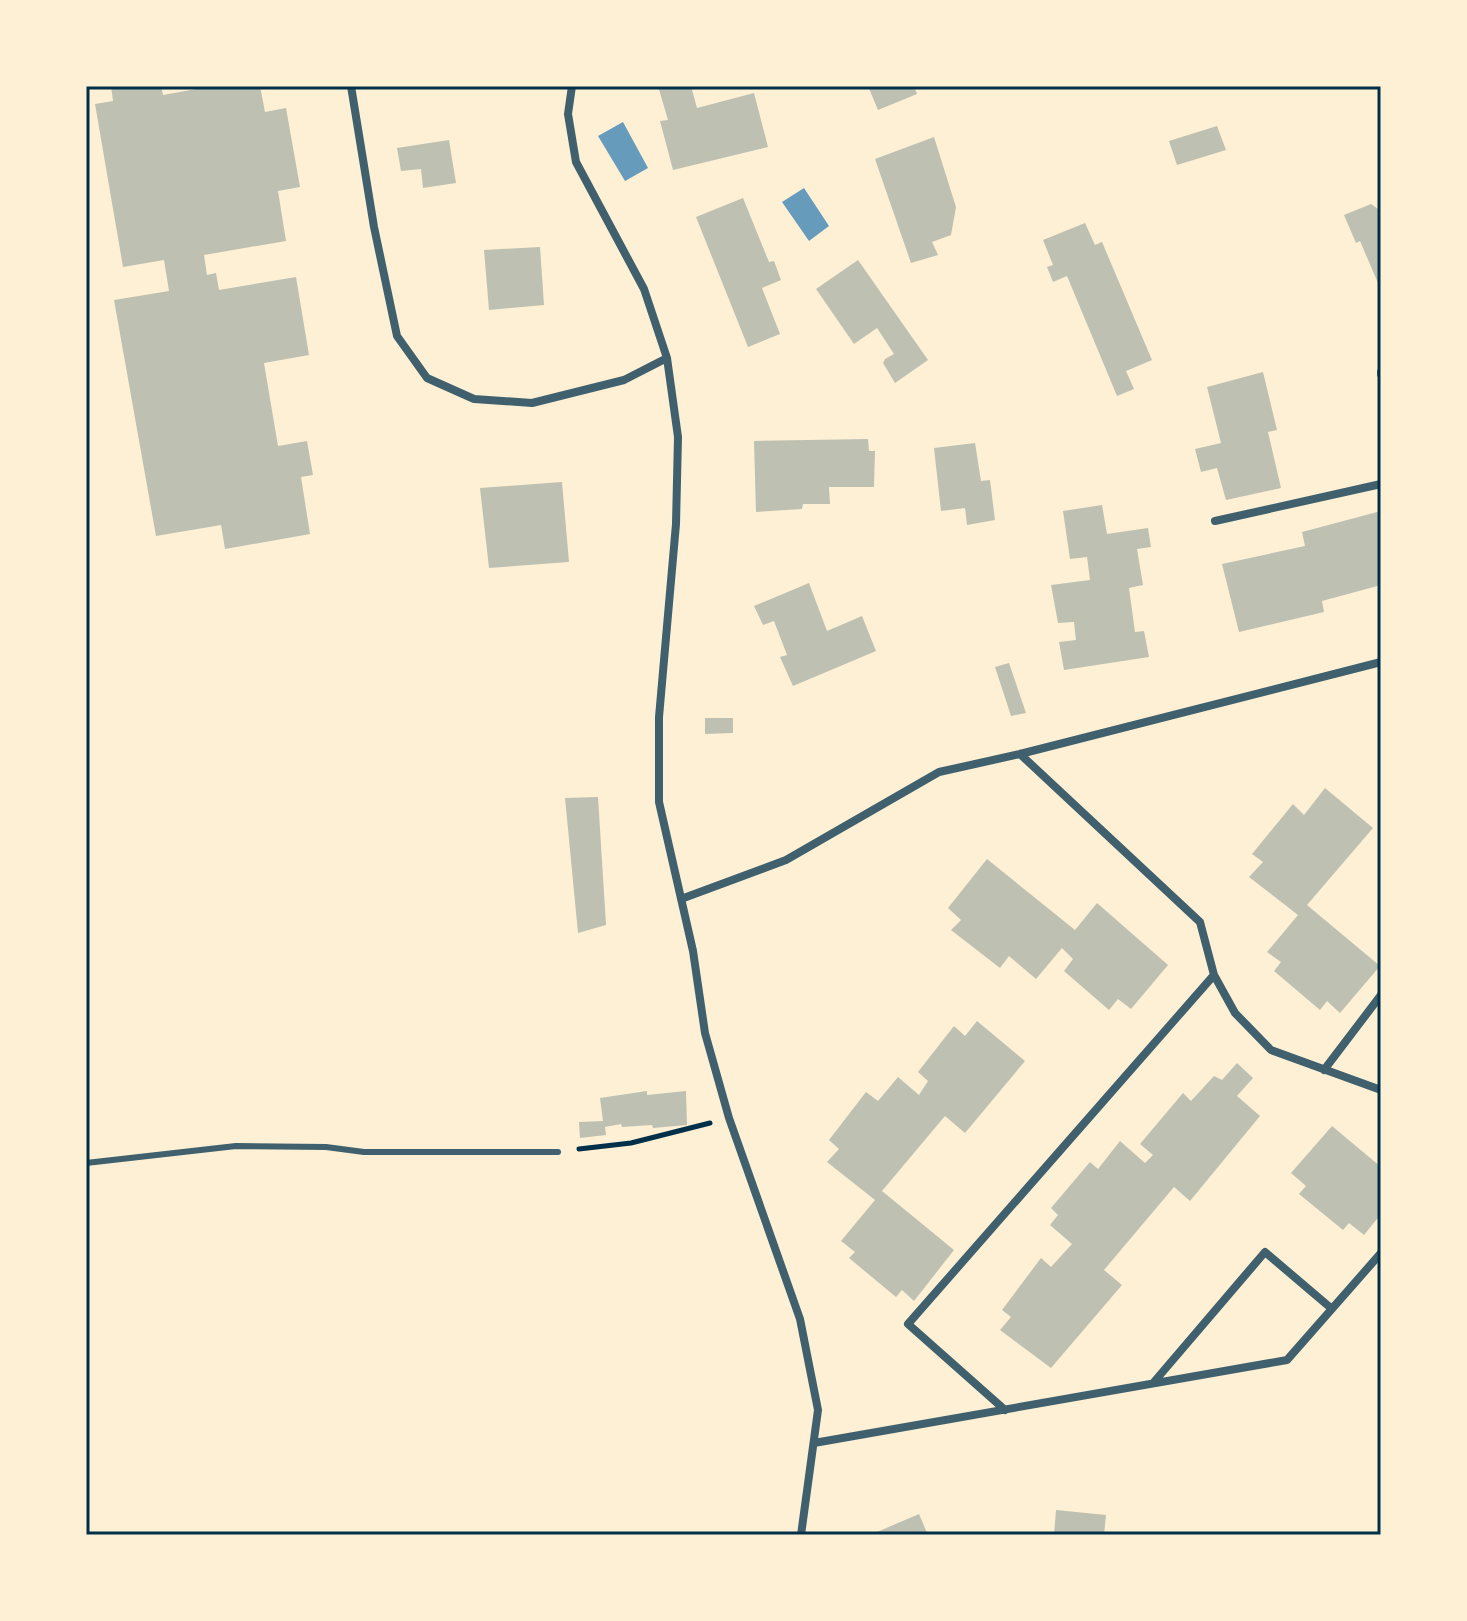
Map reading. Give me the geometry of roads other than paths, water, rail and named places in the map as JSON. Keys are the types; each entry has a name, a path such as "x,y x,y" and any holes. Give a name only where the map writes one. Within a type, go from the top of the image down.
{"street":[{"path":"351,86 374,227 397,336 427,378 474,399 532,403 624,380 667,358"},
{"path":"572,86 568,114 576,162 644,289 667,358 678,437 676,524 659,717 659,802 693,951 705,1033 729,1118 800,1319 818,1410 801,1535"},
{"path":"1215,521 1381,484"},
{"path":"681,899 786,860 939,772 1381,662"},
{"path":"1020,754 1200,922 1214,975 1235,1013 1271,1050 1381,1090"},
{"path":"1005,1410 908,1324 1214,975"},
{"path":"1324,1070 1381,995"},
{"path":"1154,1383 1265,1252 1332,1309"},
{"path":"814,1443 1287,1360 1381,1253"}],"lane":[{"path":"86,1163 236,1146 326,1147 364,1152 558,1152"}],"water":[{"path":"623,122 648,168 625,181 598,136"},
{"path":"804,188 829,226 809,241 782,202"}]}
